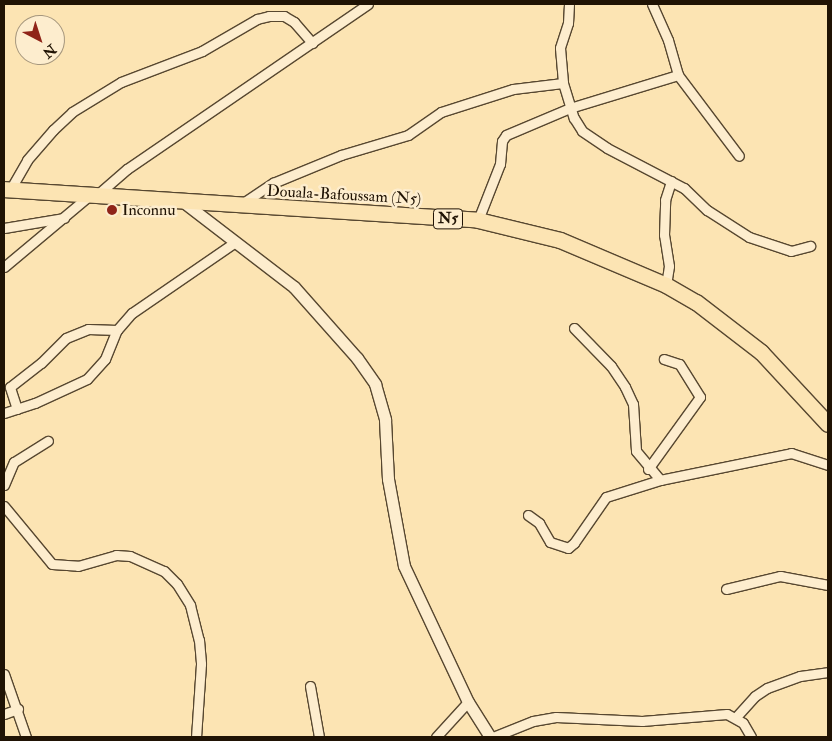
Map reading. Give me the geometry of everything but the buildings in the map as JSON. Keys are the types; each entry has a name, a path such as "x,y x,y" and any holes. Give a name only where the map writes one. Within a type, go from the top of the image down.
{"highway":[{"name":"Douala-Bafoussam (N5)","path":"7,190 478,220 560,240 666,285 696,302 761,352 828,424"}],"street":[{"path":"4,267 127,169 368,4"},
{"path":"569,4 568,22 560,48 563,83 577,125 589,136 671,180 691,193 707,210 749,237 790,251 810,246"},
{"path":"652,4 668,40 678,75 739,156"},
{"path":"7,190 27,160 53,130 72,112 121,82 202,51 257,19 269,16 284,16 294,22 312,43"},
{"path":"478,220 488,188 500,164 502,141 506,135 570,108 678,75"},
{"path":"240,206 273,183 341,155 408,134 441,112 513,89 563,83"},
{"path":"666,285 669,266 664,235 665,200 671,180"},
{"path":"182,201 312,303 375,384 385,420 388,479 404,566 468,702 492,737 533,721 556,717 642,721 727,714 736,717 751,737"},
{"path":"4,228 64,218"},
{"path":"4,413 87,379 105,358 117,330 153,296 234,243"},
{"path":"17,409 10,387 41,364 66,338 88,328 117,330"},
{"path":"574,328 611,366 625,388 633,404 633,442 648,469 660,480"},
{"path":"648,469 700,396 679,364 664,360"},
{"path":"4,485 14,462 48,441"},
{"path":"528,515 538,524 550,542 568,548 606,497 660,480 791,453 828,465"},
{"path":"4,506 52,564 78,566 116,554 130,556 164,571 177,584 190,605 199,640 201,664 196,737"},
{"path":"726,589 780,576 828,585"},
{"path":"736,717 755,696 767,688 800,676 828,672"},
{"path":"4,674 26,737"},
{"path":"310,686 318,737"},
{"path":"436,737 468,702"},
{"path":"4,714 18,710"}],"place":[{"name":"Inconnu","path":"112,210"}]}
